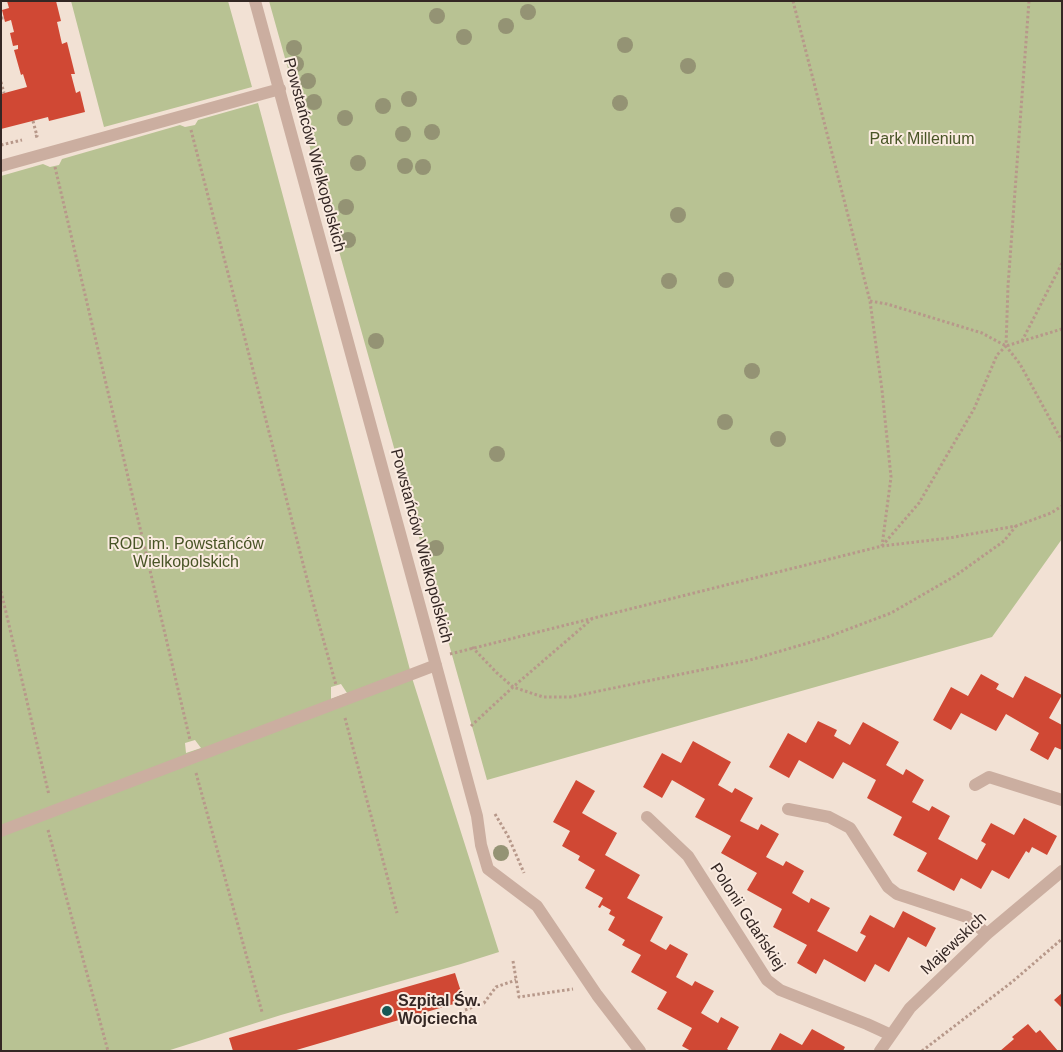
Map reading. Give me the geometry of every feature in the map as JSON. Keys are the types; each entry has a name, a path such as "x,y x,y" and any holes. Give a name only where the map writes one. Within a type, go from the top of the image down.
{"street":[{"name":"Powstańców Wielkopolskich","path":"255,1 436,662 477,816 481,845 488,869 537,906 591,986 640,1051"},
{"path":"1,166 280,89"},
{"path":"1,831 436,662"},
{"path":"975,785 989,777 1062,800"},
{"path":"788,809 829,817 850,828 888,887 897,894 967,917 987,934"},
{"name":"Polonii Gdańskiej","path":"647,817 688,856 767,980 780,990 891,1035"},
{"name":"Majewskich","path":"880,1051 910,1008 987,934 1062,871"}],"path":[{"path":"793,1 870,301 891,477 882,546"},
{"path":"1006,346 1008,276 1028,1"},
{"path":"1,82 4,93"},
{"path":"1,145 37,136 33,120"},
{"path":"190,126 336,685"},
{"path":"54,166 190,741"},
{"path":"1022,342 1062,263"},
{"path":"870,301 887,304 982,333 1006,346 1020,364 1062,441"},
{"path":"882,546 919,503 974,409 997,355 1006,346 1062,329"},
{"path":"436,662 472,647 882,546 949,538 1016,526 1051,513 1062,506"},
{"path":"472,647 513,687 543,697 570,697 750,660 825,638 891,613 955,576 1004,541 1016,526"},
{"path":"1,591 50,800"},
{"path":"456,739 594,617"},
{"path":"343,712 396,913"},
{"path":"195,768 262,1012"},
{"path":"470,789 482,796 495,814 511,844 537,906"},
{"path":"47,825 108,1051"},
{"path":"922,1051 1012,982 1062,940"},
{"path":"513,961 519,997 591,986"},
{"path":"456,1022 465,1010 484,1003 496,987 516,980"}],"green space":[{"path":"71,1 228,1 252,87 104,127"},
{"name":"Park Millenium","path":"269,1 1062,1 1062,539 992,637 487,780"},
{"name":"ROD im. Powstańców Wielkopolskich","path":"258,103 413,681 499,952 281,1015 167,1051 1,1051 1,176 43,164 50,167 59,165 62,159 180,125 185,127 195,125 198,120","holes":["341,684 347,693 331,699 331,687","195,740 201,748 186,753 185,743"]}],"building":[{"path":"7,1 56,1 61,21 57,22 62,44 67,42 75,74 71,74 76,93 80,91 85,112 49,121 48,117 1,129 1,94 27,87 23,74 21,75 14,50 18,49 18,45 13,46 10,33 14,32 11,20 5,22 2,10 9,8"},
{"path":"981,674 999,684 996,689 1013,698 1025,676 1062,695 1049,718 1062,725 1062,750 1055,747 1048,760 1030,750 1039,733 1006,714 996,731 961,713 951,730 933,720 951,687 968,696"},
{"path":"818,721 837,730 834,736 850,745 863,722 899,742 886,765 903,775 906,769 924,780 912,802 929,811 932,806 950,816 938,839 977,860 986,844 981,841 991,823 1014,835 1024,818 1057,836 1047,855 1032,847 1029,853 1026,851 1009,879 992,870 981,889 961,878 954,891 917,871 927,853 893,835 902,817 867,798 876,780 843,762 833,779 799,760 789,778 769,767 788,733 806,743"},
{"path":"693,741 731,762 718,785 732,793 735,788 753,798 740,821 758,830 761,824 779,834 766,857 783,866 786,861 804,871 792,893 809,903 811,898 830,908 817,931 857,952 866,936 860,933 870,915 894,928 903,911 936,928 926,947 908,937 889,972 875,964 865,982 824,959 816,974 797,963 807,945 773,927 782,909 747,890 757,873 721,853 731,836 695,817 705,799 672,780 662,798 643,787 662,753 681,763"},
{"path":"576,780 595,791 582,813 617,833 605,855 640,875 627,898 663,917 650,941 666,950 670,944 688,954 676,977 692,986 695,981 714,991 701,1013 718,1023 721,1017 739,1027 727,1049 730,1051 691,1051 682,1046 692,1028 657,1009 667,992 631,972 641,955 622,945 625,940 608,930 615,917 609,914 611,910 602,905 600,908 598,907 603,898 585,888 595,870 578,860 580,856 562,846 570,831 553,822"},
{"path":"455,973 464,1001 293,1051 233,1051 229,1038"},
{"path":"1062,993 1062,1008 1054,1000"},
{"path":"1028,1024 1036,1033 1040,1030 1058,1051 1000,1051 1014,1039 1012,1037"},
{"path":"812,1029 845,1047 843,1051 770,1051 780,1033 802,1045"}],"place":[{"name":"Szpital Św. Wojciecha","path":"387,1011"}]}
